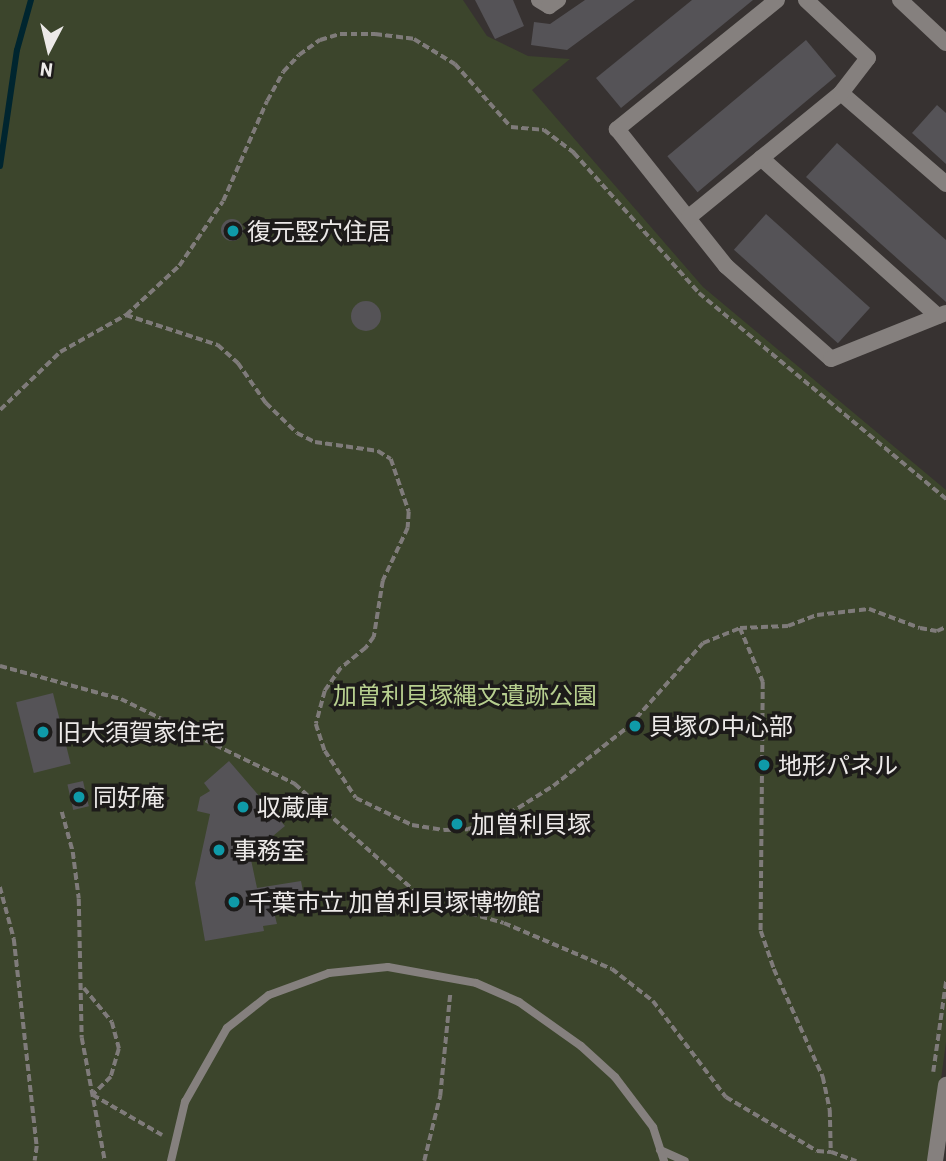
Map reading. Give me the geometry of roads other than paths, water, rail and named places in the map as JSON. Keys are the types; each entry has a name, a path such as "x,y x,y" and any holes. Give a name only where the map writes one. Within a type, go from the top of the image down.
{"street":[{"path":"538,0 549,6 558,0"},
{"path":"761,158 942,314 831,359 726,265 617,129 777,0"},
{"path":"689,217 841,93 868,58 806,0"},
{"path":"900,0 946,43"},
{"path":"841,93 946,184"},
{"path":"935,1161 946,1085"}],"lane":[{"path":"171,1161 185,1102 227,1028 269,995 328,973 388,967 476,984 519,1002 581,1046 623,1087 653,1127 664,1161"},
{"path":"660,1150 685,1161"}],"waterway":[{"path":"0,166 17,50 31,0"}],"place":[{"name":"復元竪穴住居","path":"233,231"},
{"name":"貝塚の中心部","path":"635,726"},
{"name":"旧大須賀家住宅","path":"43,732"},
{"name":"地形パネル","path":"764,765"},
{"name":"同好庵","path":"79,797"},
{"name":"収蔵庫","path":"243,807"},
{"name":"加曽利貝塚","path":"457,824"},
{"name":"事務室","path":"219,850"},
{"name":"千葉市立 加曽利貝塚博物館","path":"234,902"}],"park label":[{"name":"加曽利貝塚縄文遺跡公園","path":"465,695"}]}
